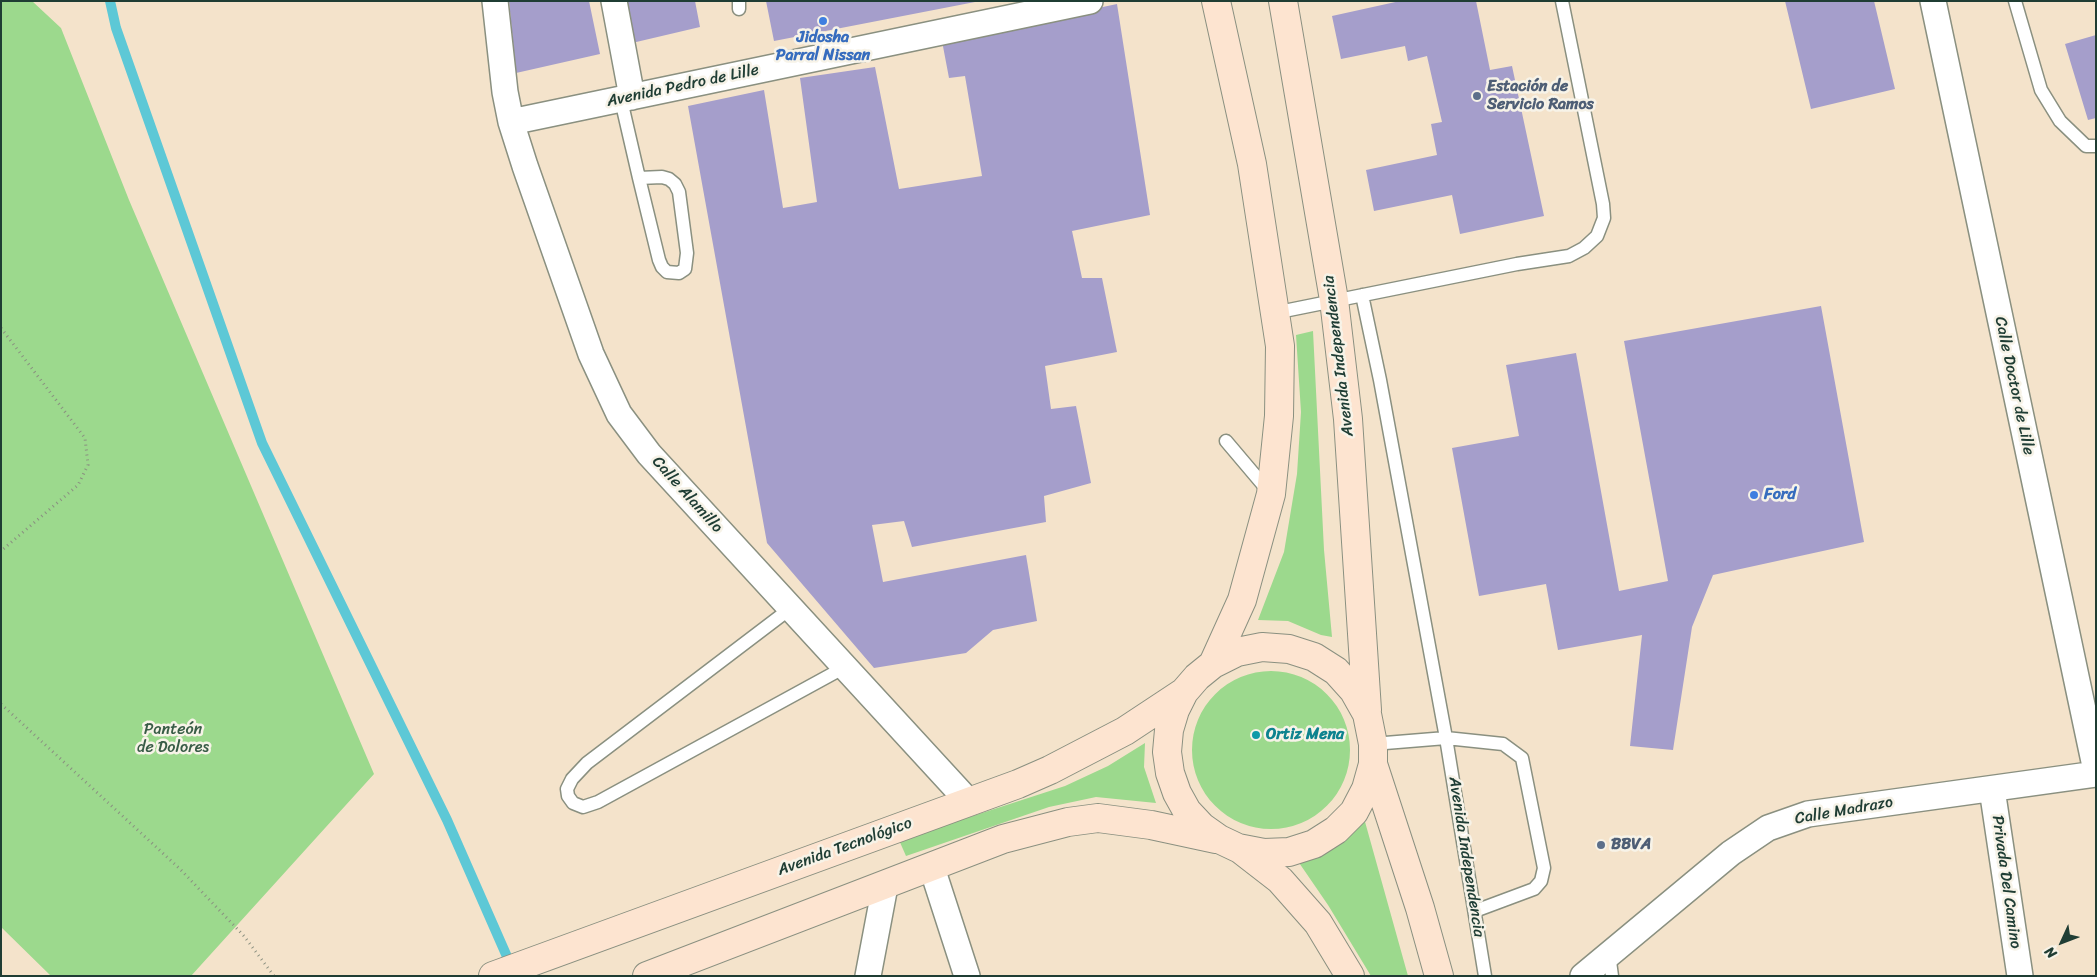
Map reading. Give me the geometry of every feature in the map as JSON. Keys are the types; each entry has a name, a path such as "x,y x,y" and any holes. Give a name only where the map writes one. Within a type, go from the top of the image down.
{"main road":[{"path":"1213,664 1242,600 1271,494 1279,416 1280,346 1252,164 1216,1"},
{"name":"Avenida Independencia","path":"1283,1 1334,300 1348,419 1367,714"},
{"path":"1350,976 1318,923 1280,880 1202,827 1187,811 1177,793 1170,773 1167,752 1169,730 1175,710 1184,692 1197,676 1213,664 1237,652 1262,647 1289,649 1314,657 1336,671 1354,690 1367,714 1373,754 1440,976"},
{"name":"Avenida Tecnológico","path":"494,976 1004,789 1050,770 1124,731 1184,692"},
{"path":"647,976 1003,840 1068,822 1098,818 1151,825 1264,853 1289,852 1314,844 1336,830 1354,812 1366,789 1373,754"}],"street":[{"name":"Calle Alamillo","path":"495,1 511,122 524,166 591,354 620,414 650,454 968,801"},
{"path":"614,1 626,98"},
{"name":"Avenida Pedro de Lille","path":"511,122 1090,1"},
{"name":"Calle Doctor de Lille","path":"1933,1 2096,772"},
{"name":"Calle Madrazo","path":"1583,976 1611,965 1731,853 1768,828 1808,814 1992,789 2096,772"},
{"name":"Privada Del Camino","path":"1992,789 2020,976"},
{"path":"932,868 967,976"},
{"path":"868,976 885,886"}],"lane":[{"path":"1274,313 1517,264 1569,256 1584,248 1597,236 1604,218 1603,204 1562,1"},
{"path":"2015,1 2041,90 2060,121 2086,146 2096,146"},
{"path":"626,98 639,178 659,260 667,272 679,274 685,269 687,253 679,192 670,179 662,177 639,178"},
{"name":"Avenida Independencia","path":"1362,295 1380,380 1446,738 1486,976"},
{"path":"1226,441 1271,494"},
{"path":"791,608 588,763 572,779 567,789 573,804 583,807 598,802 845,667"},
{"path":"1373,754 1446,738 1504,744 1522,758 1544,868 1541,881 1534,889 1475,911"}],"path":[{"path":"1,328 85,438 88,465 78,485 1,551"},
{"path":"1,704 180,869 244,936 274,976"}],"green space":[{"name":"Panteón de Dolores","path":"1,1 32,1 61,28 129,200 374,774 191,976 51,976 1,927"},
{"path":"1313,331 1324,550 1332,637 1321,635 1288,621 1258,620 1284,552 1297,474 1301,412 1296,335"},
{"path":"1279,671 1294,674 1308,680 1327,694 1337,706 1347,727 1350,750 1347,773 1337,794 1327,806 1315,816 1294,826 1279,829 1263,829 1248,826 1227,816 1205,794 1193,765 1192,742 1195,727 1205,706 1227,684 1256,672"},
{"path":"1145,743 1144,767 1156,803 1096,797 1049,807 906,856 899,840 1065,786 1108,766"},
{"path":"1362,811 1408,976 1371,976 1328,905 1291,851"}],"building":[{"path":"509,1 589,1 600,54 516,73"},
{"path":"624,1 695,1 700,27 632,43"},
{"name":"Jidosha Parral Nissan","path":"766,1 975,1 975,2 774,41"},
{"name":"Estación de Servicio Ramos","path":"1400,1 1476,1 1490,70 1512,66 1544,216 1460,234 1452,195 1374,211 1366,170 1437,155 1431,124 1442,122 1427,56 1408,61 1405,46 1341,59 1332,16"},
{"path":"1785,1 1874,1 1895,89 1811,109"},
{"path":"1117,4 1150,215 1072,231 1082,278 1102,278 1117,352 1045,366 1051,409 1076,406 1091,483 1044,496 1046,522 912,547 904,521 872,525 883,582 1026,555 1037,621 993,630 966,653 874,668 767,543 688,106 764,90 783,208 817,202 800,78 875,67 899,189 982,176 965,76 949,78 942,41"},
{"path":"2096,35 2096,118 2088,120 2065,44"},
{"name":"Ford","path":"1821,306 1864,542 1713,575 1692,627 1673,750 1630,746 1642,635 1558,650 1546,584 1479,596 1452,448 1519,436 1506,365 1576,353 1619,591 1668,581 1624,341"}],"waterway":[{"path":"110,1 116,28 262,443 447,820 512,968"}],"place":[{"name":"Jidosha Parral Nissan","path":"823,21"},
{"name":"Estación de Servicio Ramos","path":"1477,96"},
{"name":"Ford","path":"1754,495"},
{"name":"Ortiz Mena","path":"1256,735"},
{"name":"BBVA","path":"1601,845"}]}
